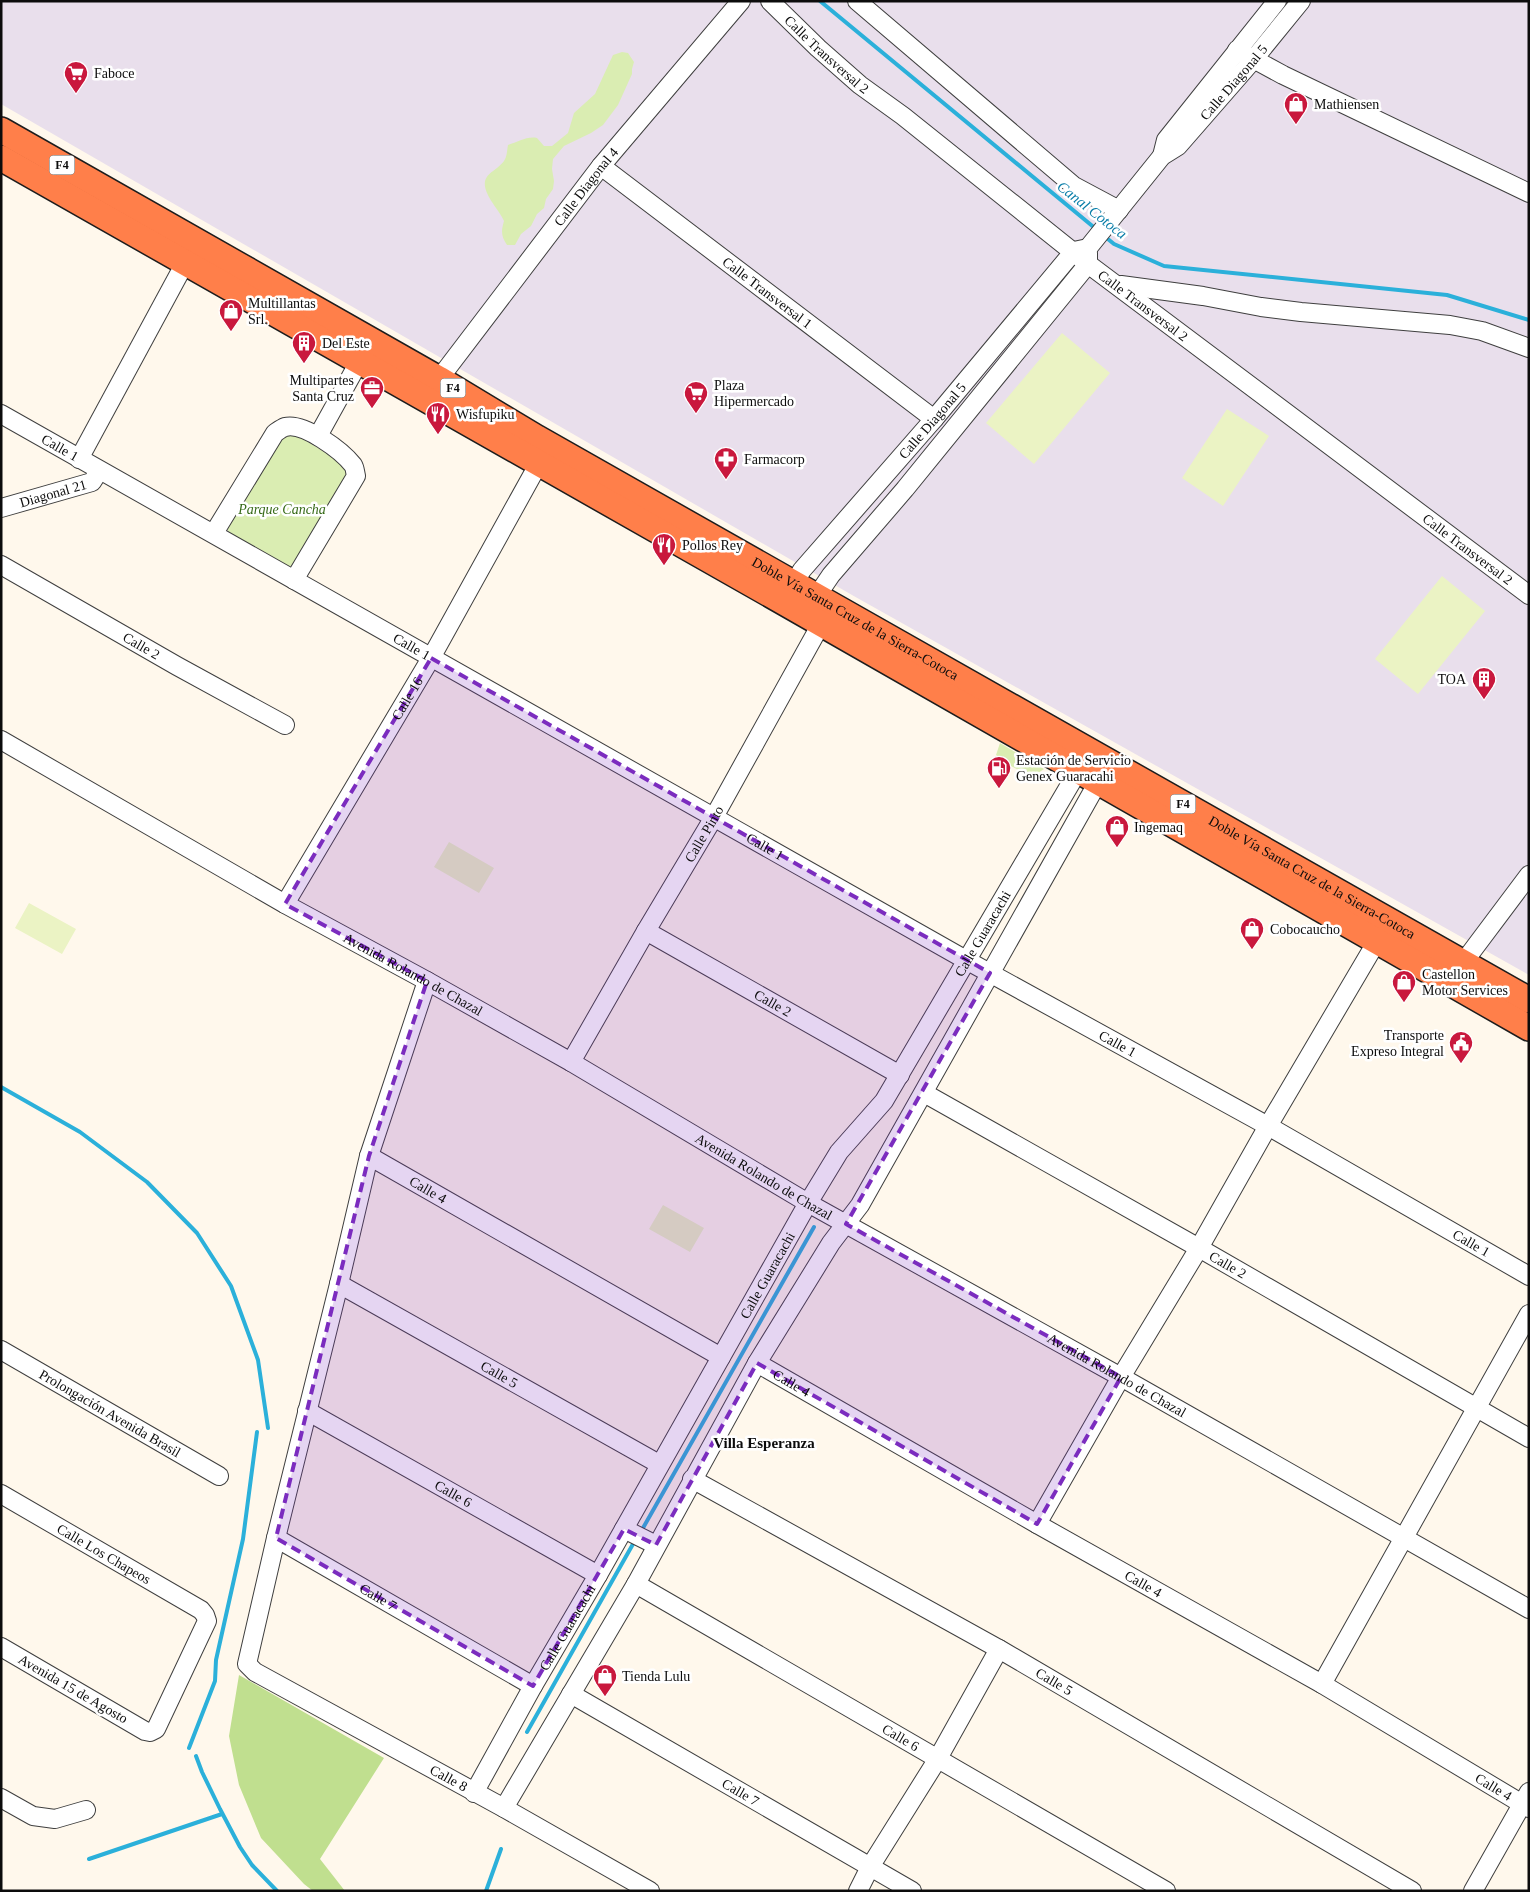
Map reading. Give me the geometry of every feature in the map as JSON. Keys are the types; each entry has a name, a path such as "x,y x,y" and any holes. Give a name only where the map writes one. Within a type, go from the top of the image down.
{"highway":[{"name":"Doble Vía Santa Cruz de la Sierra-Cotoca","path":"1,130 365,351 539,463 613,506 788,593"},
{"name":"Doble Vía Santa Cruz de la Sierra-Cotoca","path":"1,158 185,263 365,351 439,379 788,593 1529,1000"},
{"name":"Doble Vía Santa Cruz de la Sierra-Cotoca","path":"818,610 1088,776 1529,1028"}],"street":[{"name":"Calle Diagonal 4","path":"439,379 600,166 741,1"},
{"name":"Calle Transversal 2","path":"770,1 818,48 860,85 1085,252 1118,285 1529,595"},
{"path":"857,1 1113,217"},
{"name":"Calle Diagonal 5","path":"1162,156 1166,140 1277,1"},
{"name":"Calle Diagonal 5","path":"818,610 831,575 904,489 1085,252 1162,156 1178,146 1253,60 1301,1"},
{"path":"1237,50 1253,60 1529,193"},
{"name":"Calle Transversal 1","path":"600,166 934,419"},
{"name":"Calle Diagonal 5","path":"788,593 802,570 934,419 1085,252"},
{"path":"79,459 185,263"},
{"path":"1118,285 1203,296 1291,311 1450,325 1482,331 1529,348"},
{"path":"318,436 365,351"},
{"name":"Calle 1","path":"1,414 966,960 1268,1126 1529,1276"},
{"path":"214,533 274,433 287,427 318,436 338,450 354,467 356,476 294,580"},
{"name":"Calle 16","path":"286,904 432,658 539,463"},
{"name":"Diagonal 21","path":"1,508 92,482 99,471"},
{"name":"Calle 2","path":"1,565 177,666 285,725"},
{"name":"Calle Pinto","path":"571,1062 714,817 818,610"},
{"name":"Avenida Rolando de Chazal","path":"1,740 286,904 571,1062 808,1203 1121,1377 1529,1609"},
{"name":"Calle Guaracachi","path":"474,1793 808,1203 839,1152 884,1101 966,960 1088,776"},
{"name":"Calle Guaracachi","path":"504,1808 636,1584 756,1363 831,1243 860,1205 924,1093 990,973 1088,776"},
{"path":"1463,963 1529,875"},
{"name":"Calle 2","path":"646,931 900,1075"},
{"path":"1037,1524 1377,941"},
{"path":"276,1538 369,1156 427,981"},
{"name":"Calle 2","path":"924,1093 1199,1248 1529,1438"},
{"name":"Calle 4","path":"369,1156 721,1357"},
{"name":"Calle 5","path":"339,1284 659,1464"},
{"path":"1322,1684 1529,1314"},
{"name":"Prolongación Avenida Brasil","path":"1,1350 218,1476"},
{"name":"Calle 4","path":"756,1363 1526,1802"},
{"name":"Calle 6","path":"307,1411 598,1575"},
{"name":"Calle 5","path":"692,1479 999,1650 1412,1891"},
{"name":"Calle Los Chapeos","path":"1,1494 201,1610 205,1615 207,1620 156,1729 150,1732 145,1731"},
{"path":"624,1529 656,1545"},
{"name":"Calle 8","path":"276,1538 247,1664 255,1672 504,1808 650,1891"},
{"name":"Calle 7","path":"276,1538 533,1686"},
{"name":"Calle 6","path":"636,1584 936,1760 1166,1891"},
{"name":"Avenida 15 de Agosto","path":"1,1647 145,1731"},
{"path":"858,1891 870,1867 936,1760 999,1650"},
{"name":"Calle 7","path":"571,1694 912,1891"},
{"path":"1,1798 33,1816 55,1819 86,1810"},
{"path":"1473,1891 1526,1802"}],"highlighted area":[{"path":"431,658 990,973 846,1224 1121,1377 1037,1524 757,1363 656,1545 624,1529 533,1686 276,1538 369,1156 427,981 285,904"}],"shaded area":[{"path":"1,1 1529,1 1529,975 852,595 1,104"}],"green space":[{"path":"622,52 628,53 634,62 632,74 618,105 603,125 564,146 553,159 553,189 546,199 544,208 537,214 531,226 521,234 515,245 507,245 502,233 504,221 487,193 485,187 486,178 504,161 508,145 526,139 537,138 544,146 552,146 568,133 574,113 595,94 613,55"},
{"path":"1062,333 1110,373 1034,464 986,423"},
{"path":"1227,409 1269,436 1223,506 1182,478"},
{"name":"Parque Cancha","path":"293,433 343,463 347,473 295,564 289,567 229,536 227,525 279,436"},
{"path":"1442,576 1485,611 1418,694 1375,659"},
{"path":"1000,743 1044,769 1032,777 1011,766 996,755"},
{"path":"449,842 494,868 479,893 434,867"},
{"path":"29,903 76,929 62,954 15,928"},
{"path":"663,1205 704,1228 690,1252 649,1229"},
{"path":"239,1675 384,1758 320,1859 345,1891 313,1891 304,1884 261,1838 239,1785 229,1736"}],"waterway":[{"name":"Canal Cotoca","path":"820,1 1096,229"},
{"name":"Canal Cotoca","path":"1103,235 1114,244 1164,266 1447,295 1529,320"},
{"path":"1,1087 80,1132 147,1182 197,1233 231,1286 258,1360 268,1428"},
{"path":"643,1528 814,1227"},
{"path":"189,1748 215,1681 216,1660 243,1539 257,1432"},
{"path":"527,1732 633,1544"},
{"path":"196,1756 202,1772 240,1847 252,1865 277,1891"},
{"path":"89,1859 222,1814"},
{"path":"486,1891 501,1849"}],"place":[{"name":"Faboce","path":"76,94"},
{"name":"Mathiensen","path":"1296,125"},
{"name":"Multillantas Srl.","path":"231,332"},
{"name":"Del Este","path":"304,364"},
{"name":"Multipartes Santa Cruz","path":"372,409"},
{"name":"Plaza Hipermercado","path":"696,414"},
{"name":"Wisfupiku","path":"438,435"},
{"name":"Farmacorp","path":"726,480"},
{"name":"Pollos Rey","path":"664,566"},
{"name":"TOA","path":"1484,700"},
{"name":"Estación de Servicio Genex Guaracahi","path":"999,789"},
{"name":"Ingemaq","path":"1117,848"},
{"name":"Cobocaucho","path":"1252,950"},
{"name":"Castellon Motor Services","path":"1404,1003"},
{"name":"Transporte Expreso Integral","path":"1461,1064"},
{"name":"Tienda Lulu","path":"605,1697"}],"district":[{"name":"Villa Esperanza","path":"764,1443"}]}
